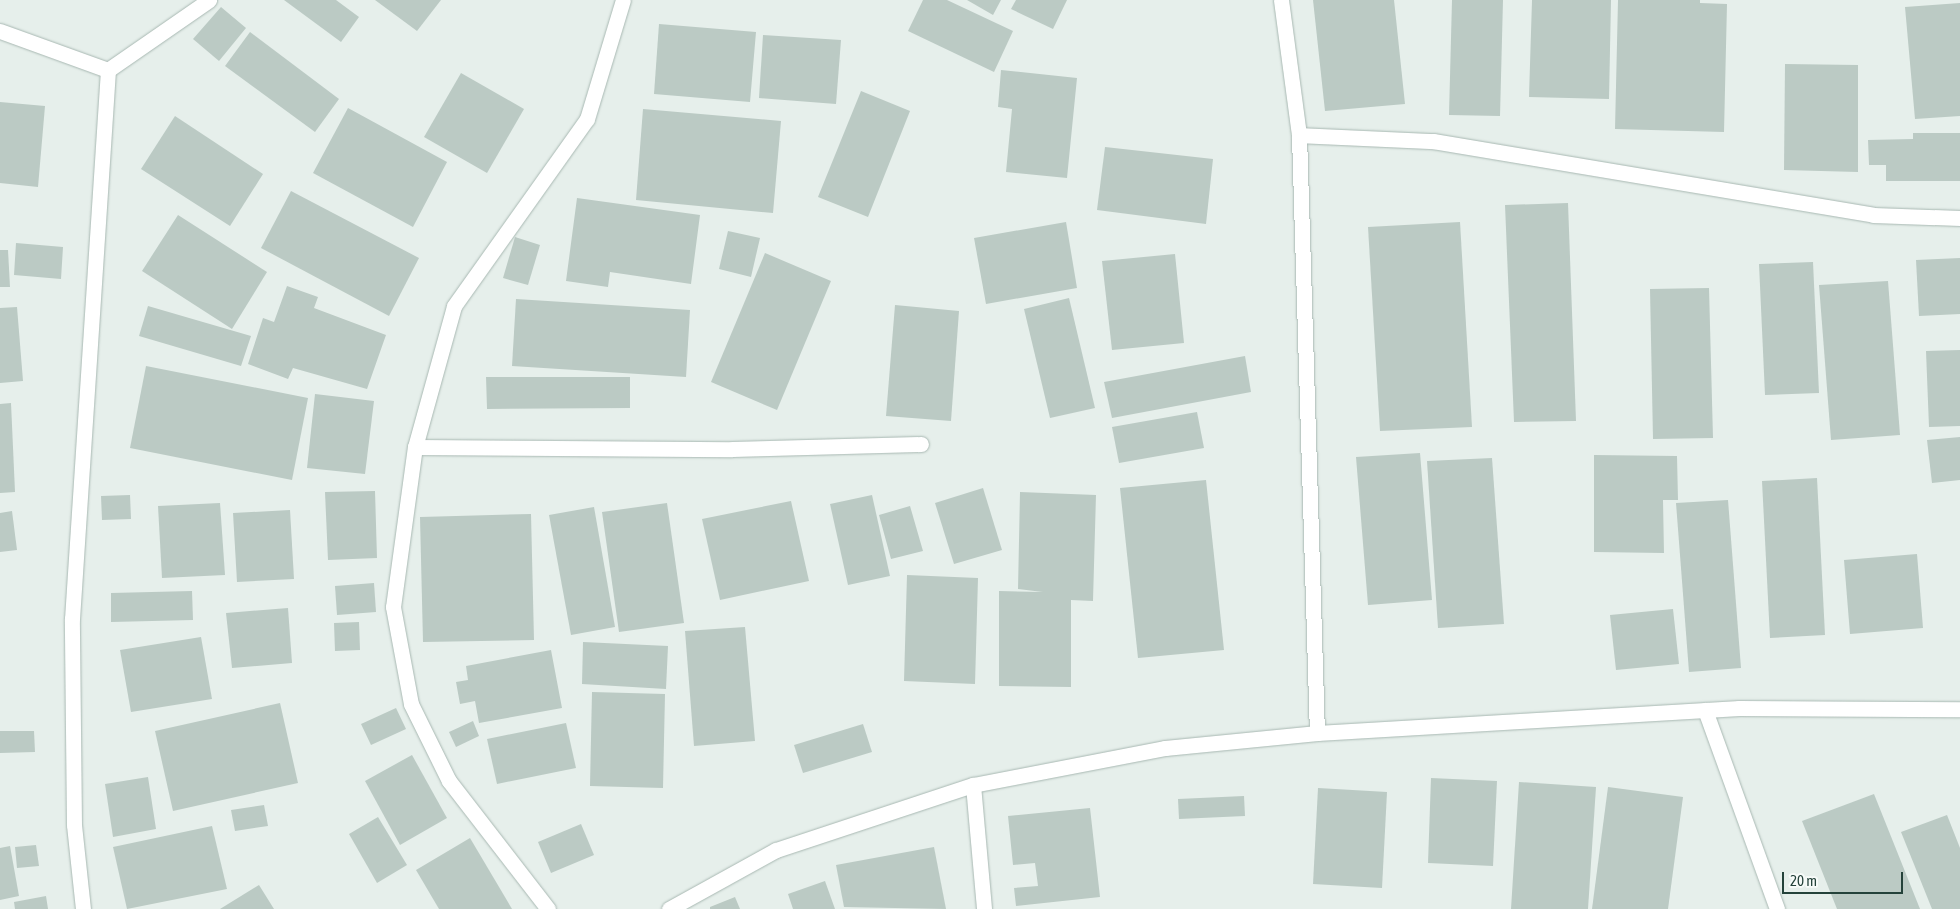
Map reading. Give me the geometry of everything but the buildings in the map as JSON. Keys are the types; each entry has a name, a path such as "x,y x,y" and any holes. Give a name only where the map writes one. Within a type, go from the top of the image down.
{"street":[{"path":"108,70 209,0"},
{"path":"548,909 449,781 411,704 393,607 415,447 454,306 587,119 623,0"},
{"path":"1281,0 1299,136 1316,733"},
{"path":"0,31 108,70"},
{"path":"83,909 74,825 72,619 108,70"},
{"path":"1299,136 1434,141 1873,215 1960,218"},
{"path":"415,447 732,449 921,444"},
{"path":"669,909 776,850 973,785 1165,748 1316,733 1705,710 1960,709"},
{"path":"1705,710 1777,909"},
{"path":"973,785 984,909"}]}
